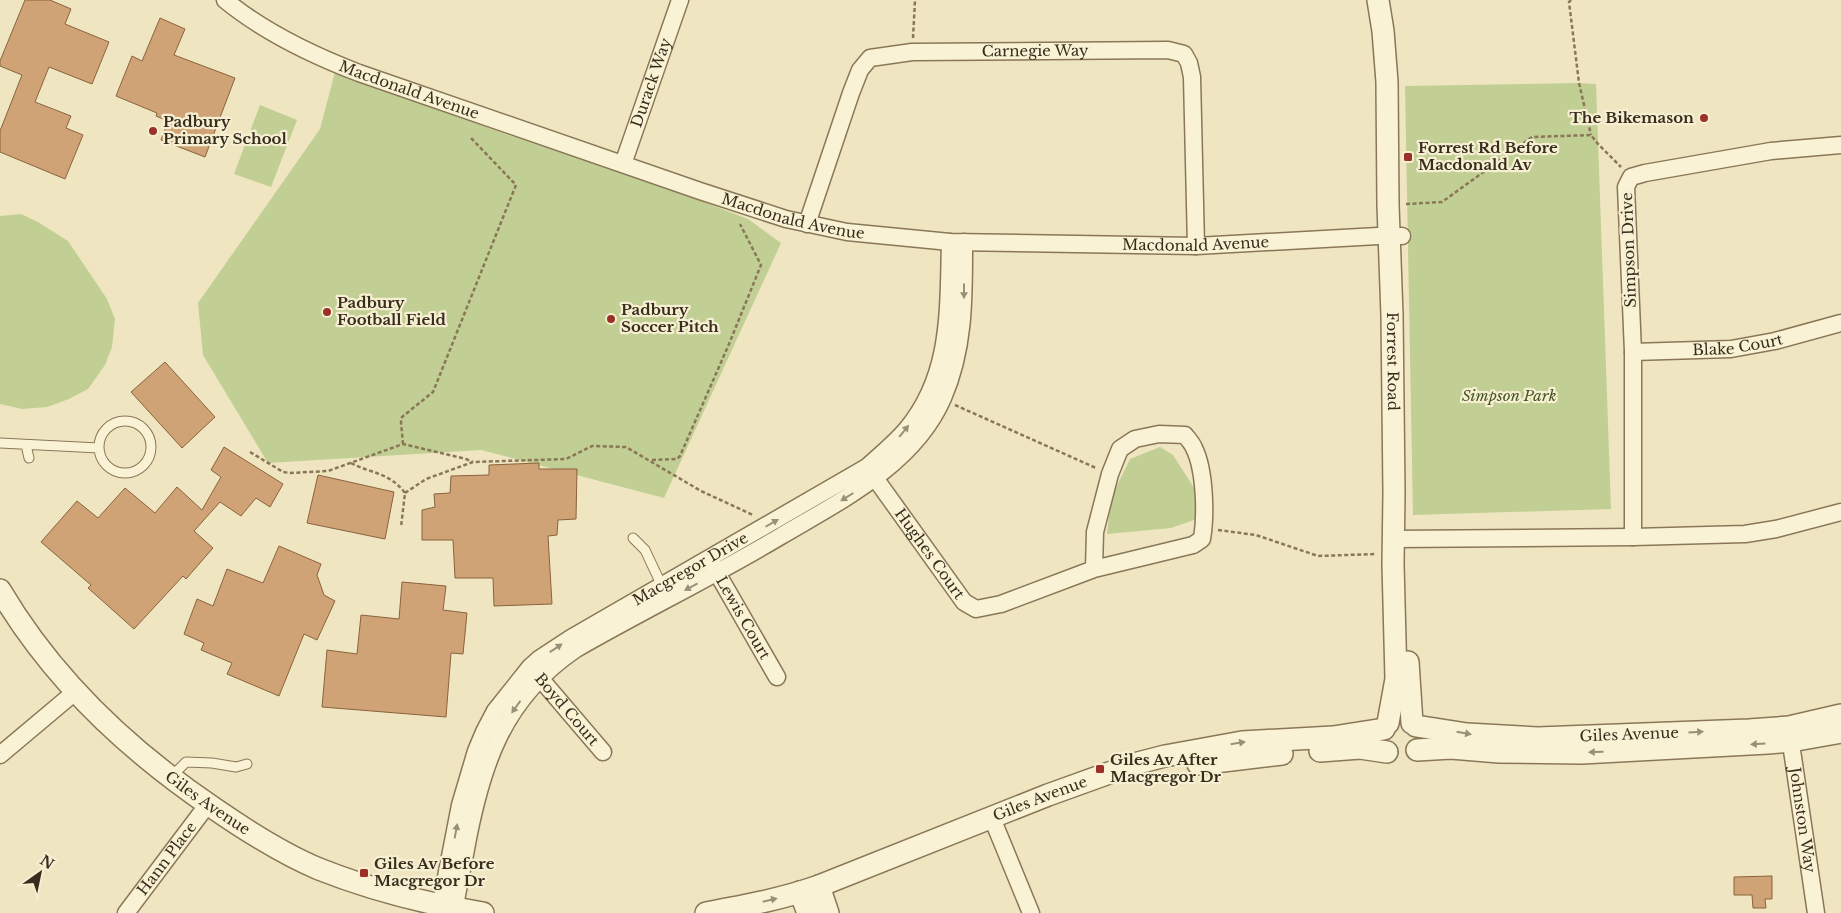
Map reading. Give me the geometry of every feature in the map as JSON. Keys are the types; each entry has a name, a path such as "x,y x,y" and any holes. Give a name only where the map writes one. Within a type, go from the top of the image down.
{"street":[{"name":"Macdonald Avenue","path":"225,0 281,37 329,61 700,191 807,224 847,232 957,242 1196,246 1395,236"},
{"name":"Durack Way","path":"623,164 680,0"},
{"name":"Forrest Road","path":"1378,0 1383,31 1387,82 1395,236 1400,539 1408,668 1414,724"},
{"name":"Forrest Road","path":"1388,0 1400,122 1401,204 1395,236"},
{"name":"Carnegie Way","path":"807,224 851,93 860,70 870,58 912,52 1168,50 1184,54 1189,63 1192,77 1196,246"},
{"name":"Simpson Drive","path":"1633,537 1633,352 1626,187 1631,177 1771,152 1841,145"},
{"name":"Macgregor Drive","path":"447,910 460,805 476,751 495,712 564,642 761,529 893,463 915,441 935,414 943,399 955,364 962,330 964,307 957,242"},
{"name":"Macgregor Drive","path":"535,673 718,573 836,504 871,473 907,429 930,394 936,379 948,325 957,242"},
{"name":"Blake Court","path":"1633,352 1731,349 1775,341 1841,323"},
{"path":"1094,568 1095,532 1110,474 1120,449 1135,439 1159,434 1185,435 1194,448 1203,481 1204,528"},
{"name":"Hughes Court","path":"871,473 964,602 976,609 1001,604 1094,568 1193,545 1202,539 1204,528"},
{"path":"1400,539 1745,534 1776,529 1841,512"},
{"name":"Forrest Road","path":"1386,726 1396,679 1393,564 1400,539"},
{"name":"Lewis Court","path":"709,559 777,677"},
{"name":"Giles Avenue","path":"0,590 52,666 70,696 102,738 159,788 236,824 285,852 318,868 373,888 447,910 483,913"},
{"name":"Giles Avenue","path":"0,616 20,644 70,696 170,778 204,810 266,855 332,887 365,899 420,913"},
{"name":"Boyd Court","path":"535,673 603,752"},
{"path":"0,755 70,696"},
{"name":"Giles Avenue","path":"1418,750 1451,748 1499,752 1582,753 1790,734 1841,715"},
{"path":"1401,719 1414,724 1420,732 1421,739 1418,750 1410,756 1401,759 1392,756 1381,742 1386,726 1401,719"},
{"name":"Giles Avenue","path":"1414,724 1467,734 1538,738 1841,732"},
{"name":"Giles Avenue","path":"778,913 814,902 955,846 1083,782 1134,764 1165,756 1242,742 1333,737 1386,726"},
{"name":"Johnston Way","path":"1790,734 1816,913"},
{"name":"Giles Avenue","path":"994,825 1047,809 1089,792 1128,780 1193,765 1259,756 1360,748 1387,752"},
{"name":"Hann Place","path":"126,913 204,810"},
{"path":"994,825 1031,913"},
{"name":"Giles Avenue","path":"706,913 738,907 814,902"}],"lane":[{"path":"119,422 137,424 144,430 151,446 150,455 139,469 121,473 106,465 101,457 99,448 104,432 119,422"},
{"path":"0,443 99,448"},
{"path":"26,445 30,458"},
{"path":"634,538 645,550 662,586"},
{"path":"170,778 186,762 212,763 236,767 247,764"}],"path":[{"path":"912,52 915,0"},
{"path":"1571,0 1569,2 1579,83 1591,135 1631,177"},
{"path":"1401,204 1442,202 1532,137 1591,135"},
{"path":"403,444 402,417 432,392 516,185 471,138"},
{"path":"650,460 677,459 680,456 761,265 740,224"},
{"path":"943,399 1110,474"},
{"path":"250,452 283,472 290,473 328,471 403,444 473,462"},
{"path":"405,493 426,479 473,462 566,459 592,446 626,447 701,491 754,515 761,529"},
{"path":"351,463 383,474 399,485 405,493 401,527"},
{"path":"1204,528 1256,535 1318,556 1382,554 1393,564"}],"green space":[{"path":"335,72 508,135 574,152 748,219 781,243 664,498 481,450 268,463 203,355 198,303 320,129"},
{"name":"Simpson Park","path":"1596,84 1611,509 1413,515 1405,86"},
{"path":"260,105 297,120 271,187 234,174"},
{"path":"21,214 38,222 68,241 107,299 115,319 112,347 105,365 88,389 69,399 47,407 22,409 0,404 0,216"},
{"path":"1160,447 1173,455 1211,514 1171,528 1107,534 1111,498 1130,459"}],"building":[{"path":"25,0 50,0 71,9 65,24 109,42 92,84 49,67 35,102 71,116 66,128 83,135 65,179 0,152 0,131 22,75 0,66 0,61"},
{"path":"160,18 185,29 174,55 235,78 205,157 161,140 168,121 156,116 157,113 116,96 132,56 142,61"},
{"path":"165,362 215,417 182,448 131,392"},
{"path":"224,447 283,484 270,507 256,498 241,516 220,502 194,531 213,548 186,579 183,576 134,629 88,588 91,585 41,542 77,501 98,518 125,488 155,513 177,487 202,510 221,477 211,470"},
{"path":"539,463 539,469 577,469 576,519 558,520 557,535 548,536 552,604 494,606 493,578 455,578 453,540 422,540 422,510 435,507 434,494 450,493 451,476 489,475 489,465"},
{"path":"318,475 394,492 385,539 307,523"},
{"path":"279,546 321,564 317,575 324,595 335,601 317,640 304,634 279,696 227,674 232,663 201,650 204,643 184,634 197,599 213,606 227,569 263,583"},
{"path":"402,582 446,586 443,610 467,613 463,654 451,653 446,717 322,707 327,650 357,654 361,615 399,619"},
{"path":"1772,876 1772,899 1765,899 1766,908 1753,908 1752,895 1734,895 1734,877"}],"place":[{"name":"The Bikemason","path":"1704,118"},
{"name":"Padbury Primary School","path":"153,131"},
{"name":"Forrest Rd Before Macdonald Av","path":"1408,157"},
{"name":"Padbury Football Field","path":"327,312"},
{"name":"Padbury Soccer Pitch","path":"611,319"},
{"name":"Giles Av After Macgregor Dr","path":"1100,769"},
{"name":"Giles Av Before Macgregor Dr","path":"364,873"}]}
